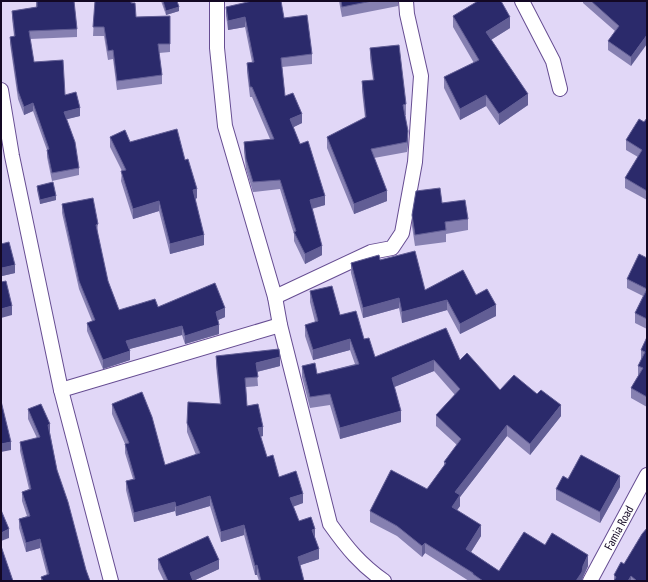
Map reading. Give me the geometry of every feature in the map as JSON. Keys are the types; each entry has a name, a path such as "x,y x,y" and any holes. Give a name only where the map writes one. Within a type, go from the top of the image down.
{"street":[{"path":"217,1 217,48 225,126 275,297 280,325 330,524 345,545 366,568 384,581"},
{"path":"275,297 372,252 392,248 402,233 415,162 420,76 407,14 406,1"},
{"path":"522,1 553,61 560,89"},
{"path":"1,90 12,156 61,390 111,581"},
{"path":"61,390 280,325"},
{"name":"Famia Road","path":"590,581 647,475"}],"building":[{"path":"37,1 74,1 77,29 29,31 34,62 63,60 65,95 76,92 80,108 64,112 75,142 79,168 52,173 47,150 49,149 33,103 24,107 18,91 10,37 15,36 12,11 37,7"},
{"path":"95,1 131,1 131,3 135,3 136,17 170,16 170,44 158,44 162,75 117,81 113,50 108,51 104,27 93,27"},
{"path":"163,1 177,1 179,7 166,11"},
{"path":"252,1 281,1 284,18 307,15 312,54 281,58 285,96 293,93 302,114 290,119 300,144 308,141 325,196 310,200 322,246 305,254 294,232 296,231 280,180 253,182 246,159 244,142 274,139 252,87 250,87 247,63 254,62 245,17 228,21 226,7"},
{"path":"341,1 372,1 342,7"},
{"path":"478,1 501,1 510,17 486,32 528,94 499,114 486,95 460,109 444,77 479,60 453,16"},
{"path":"591,1 647,1 647,35 631,57 608,41 619,26"},
{"path":"399,45 406,104 403,105 408,131 407,142 371,149 387,191 354,204 327,137 366,117 362,81 374,80 370,48"},
{"path":"647,118 647,191 625,178 642,150 626,140 639,119 644,122"},
{"path":"177,129 185,160 188,159 197,189 193,190 204,235 170,244 159,201 133,209 121,171 126,170 110,137 125,130 130,142"},
{"path":"53,182 56,196 40,200 37,186"},
{"path":"440,188 442,203 465,200 468,219 445,222 446,230 415,235 412,215 416,191"},
{"path":"93,198 98,224 96,225 108,281 119,310 155,299 158,307 215,283 225,308 216,312 219,325 185,336 182,326 126,341 130,351 103,360 87,323 95,320 79,281 62,204"},
{"path":"9,242 15,265 2,268 1,244"},
{"path":"415,251 425,290 463,270 476,295 487,289 496,305 460,324 447,300 402,312 399,298 363,308 351,263 379,255 380,260"},
{"path":"639,254 647,258 647,289 627,279"},
{"path":"6,281 12,306 1,309 1,282"},
{"path":"332,286 340,315 356,311 364,339 369,338 375,357 446,328 460,360 467,353 500,390 514,375 537,394 541,390 561,405 530,444 507,425 455,492 460,495 452,507 481,525 466,549 499,571 524,532 545,545 552,533 588,555 582,572 576,581 483,581 473,573 425,543 422,546 397,526 370,511 391,470 427,489 461,439 436,415 460,389 434,360 392,378 401,411 340,428 330,394 310,397 302,366 315,363 317,374 359,364 350,339 313,350 305,325 318,321 310,291"},
{"path":"647,289 647,319 635,313"},
{"path":"647,337 647,397 631,388 643,368 638,366 645,352 641,350"},
{"path":"279,349 280,357 256,363 258,377 245,378 247,406 258,404 263,427 258,428 267,457 273,455 279,477 296,471 303,494 290,498 299,521 311,517 315,529 312,530 319,549 298,557 304,581 261,581 257,565 255,566 244,525 221,532 210,496 176,507 175,502 134,513 126,481 135,479 125,444 129,443 112,404 142,392 152,417 165,465 200,453 187,423 188,402 221,404 216,356"},
{"path":"1,401 11,442 1,444"},
{"path":"41,404 50,424 48,425 57,470 68,502 90,581 43,581 41,577 49,574 40,539 26,543 19,519 30,516 22,492 31,489 20,442 40,437 28,409"},
{"path":"581,455 620,476 600,512 556,489 563,476 568,479"},
{"path":"1,510 9,529 1,533"},
{"path":"647,528 647,581 637,581 631,576 628,581 614,581 616,577 614,575 621,562 624,564"},
{"path":"208,536 219,560 190,573 193,581 168,581 158,559"},
{"path":"1,546 13,581 1,581"}]}
